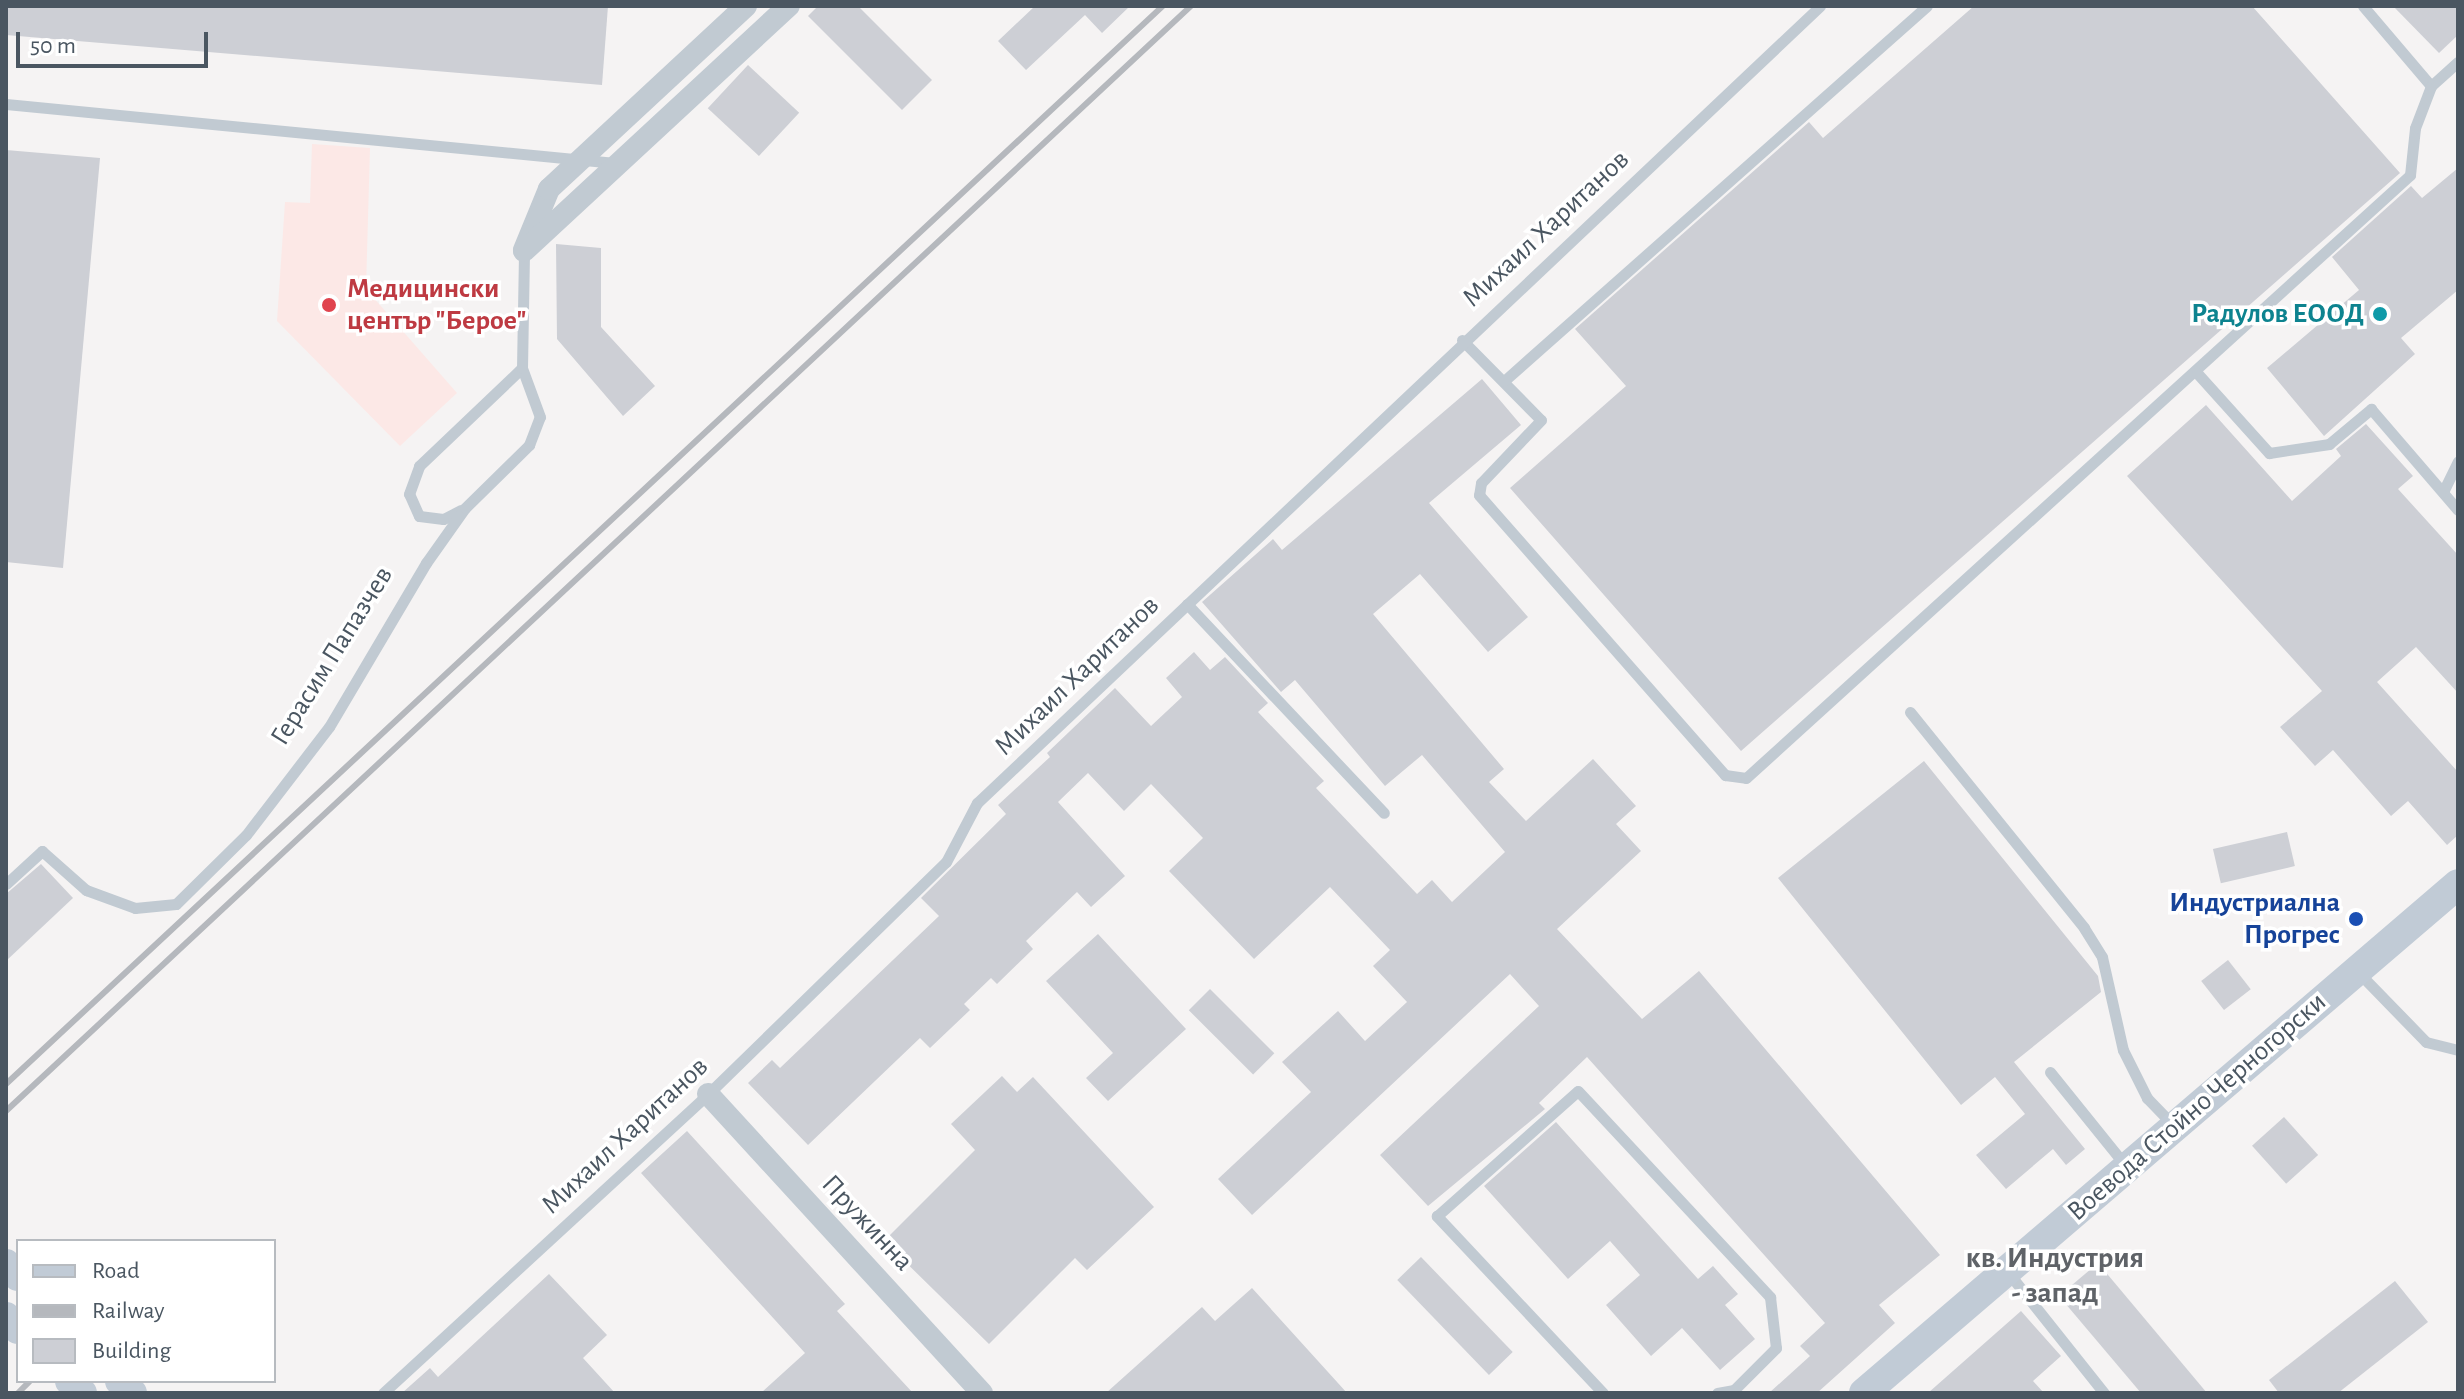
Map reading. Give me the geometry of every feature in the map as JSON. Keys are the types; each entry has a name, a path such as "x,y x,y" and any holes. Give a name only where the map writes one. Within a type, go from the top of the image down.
{"street":[{"name":"Герасим Папазчев","path":"524,251 549,189 746,6"},
{"path":"524,251 615,163 789,6"},
{"name":"Воевода Стойно Черногорски","path":"1864,1393 2458,884"},
{"name":"Пружинна","path":"708,1094 982,1393"}],"lane":[{"name":"Михаил Хаританов","path":"383,1393 708,1094 946,862 977,803 1462,340 1820,6"},
{"path":"1504,381 1927,6"},
{"path":"2363,6 2431,86"},
{"path":"1462,340 1541,420 1481,483 1479,495 1734,780 1746,778 2197,373 2410,175 2415,128 2431,86 2458,62"},
{"path":"6,104 615,163"},
{"name":"Герасим Папазчев","path":"6,884 42,851 86,890 135,908 176,904 246,835 329,727 417,576 465,508 529,445 540,417 522,368 524,251"},
{"path":"465,508 443,519 419,516 409,494 419,466 522,368"},
{"path":"2197,373 2269,453 2329,444 2371,409 2458,510"},
{"path":"2443,492 2458,461"},
{"path":"1187,604 1384,813"},
{"path":"1910,712 2084,928 2102,957 2123,1050 2147,1098 2174,1127"},
{"path":"2357,971 2426,1042 2458,1050"},
{"path":"2050,1072 2127,1167"},
{"path":"1603,1393 1437,1216 1578,1091 1770,1297 1776,1348 1735,1391 1717,1393"},
{"path":"2007,1270 2104,1393"}],"shaded area":[{"name":"Медицински център \"Берое\"","path":"312,144 370,148 366,289 457,393 400,446 277,321 285,202 310,203"}],"building":[{"path":"6,6 608,6 602,85 6,35"},
{"path":"818,6 858,6 932,80 902,110 808,16"},
{"path":"1035,6 1130,6 1102,33 1085,15 1026,70 998,41"},
{"path":"1974,6 2252,6 2400,173 1741,751 1510,488 1626,386 1575,329 1809,122 1823,138"},
{"path":"2393,6 2458,6 2458,35 2439,53"},
{"path":"748,65 799,113 759,156 708,108"},
{"path":"6,150 100,158 63,568 6,562"},
{"name":"Радулов ЕООД","path":"2458,168 2458,290 2401,338 2415,354 2324,436 2267,368 2359,290 2332,257 2411,186 2422,198"},
{"path":"556,244 601,248 601,327 655,386 623,416 557,339"},
{"path":"1482,379 1521,425 1429,503 1528,617 1488,652 1420,574 1373,614 1504,769 1489,782 1526,821 1593,759 1636,806 1616,824 1641,851 1557,929 1642,1019 1699,971 1940,1255 1879,1305 1895,1323 1817,1393 1769,1393 1810,1356 1800,1346 1825,1323 1587,1057 1539,1103 1545,1109 1428,1206 1380,1155 1539,1006 1510,974 1252,1215 1218,1179 1311,1092 1282,1062 1338,1011 1365,1041 1407,1002 1373,966 1390,950 1330,887 1254,959 1169,871 1203,838 1151,784 1124,811 1088,773 1058,802 1125,876 1091,907 1077,892 1026,941 1033,949 997,984 991,978 964,1004 970,1010 930,1048 920,1038 808,1145 748,1083 772,1060 780,1068 939,916 921,898 1006,814 998,805 1050,757 1047,753 1115,688 1151,726 1182,697 1166,678 1194,652 1210,670 1225,657 1268,703 1258,712 1324,781 1316,788 1417,894 1432,880 1452,902 1505,852 1422,755 1385,786 1295,680 1281,692 1202,602 1273,539 1282,550"},
{"path":"2206,405 2292,501 2341,456 2336,449 2366,424 2413,476 2398,489 2458,555 2458,693 2416,647 2377,682 2458,772 2458,835 2447,845 2408,801 2391,816 2333,750 2315,766 2280,727 2322,691 2127,476"},
{"path":"1924,761 2098,976 2101,992 2014,1062 2085,1149 2066,1165 2053,1149 2006,1189 1976,1155 2025,1114 1995,1077 1961,1105 1778,878"},
{"path":"2287,832 2295,866 2221,883 2213,849"},
{"path":"41,864 73,898 6,961 6,894"},
{"path":"1098,934 1186,1029 1108,1101 1086,1078 1113,1053 1046,981"},
{"path":"2228,960 2251,989 2224,1010 2201,981"},
{"path":"1210,989 1274,1053 1253,1075 1189,1010"},
{"path":"1002,1076 1017,1092 1033,1077 1154,1207 1087,1270 1075,1258 989,1344 884,1241 975,1150 951,1124"},
{"path":"2284,1117 2318,1155 2286,1184 2252,1146"},
{"path":"1556,1122 1698,1279 1713,1266 1738,1294 1725,1305 1755,1339 1720,1370 1682,1328 1651,1356 1606,1305 1640,1275 1610,1241 1568,1279 1484,1186"},
{"path":"687,1131 845,1304 837,1311 913,1393 761,1393 805,1353 641,1173"},
{"path":"1421,1257 1513,1352 1489,1375 1397,1280"},
{"path":"2098,1263 2207,1393 2141,1393 2059,1296"},
{"path":"549,1274 607,1335 583,1358 615,1393 402,1393 430,1368 438,1377"},
{"path":"2395,1281 2428,1322 2338,1393 2279,1393 2269,1380"},
{"path":"1252,1288 1347,1393 1106,1393 1202,1307 1215,1321"},
{"path":"2021,1311 2061,1356 2033,1381 2044,1393 1928,1393"}],"railway":[{"path":"6,1084 1163,6"},
{"path":"6,1111 1191,6"},
{"path":"18,1393 28,1383"}],"place":[{"name":"Медицински център \"Берое\"","path":"329,305"},
{"name":"Радулов ЕООД","path":"2380,314"},
{"name":"Индустриална Прогрес","path":"2356,919"}],"district":[{"name":"кв. Индустрия - запад","path":"2055,1275"}]}
